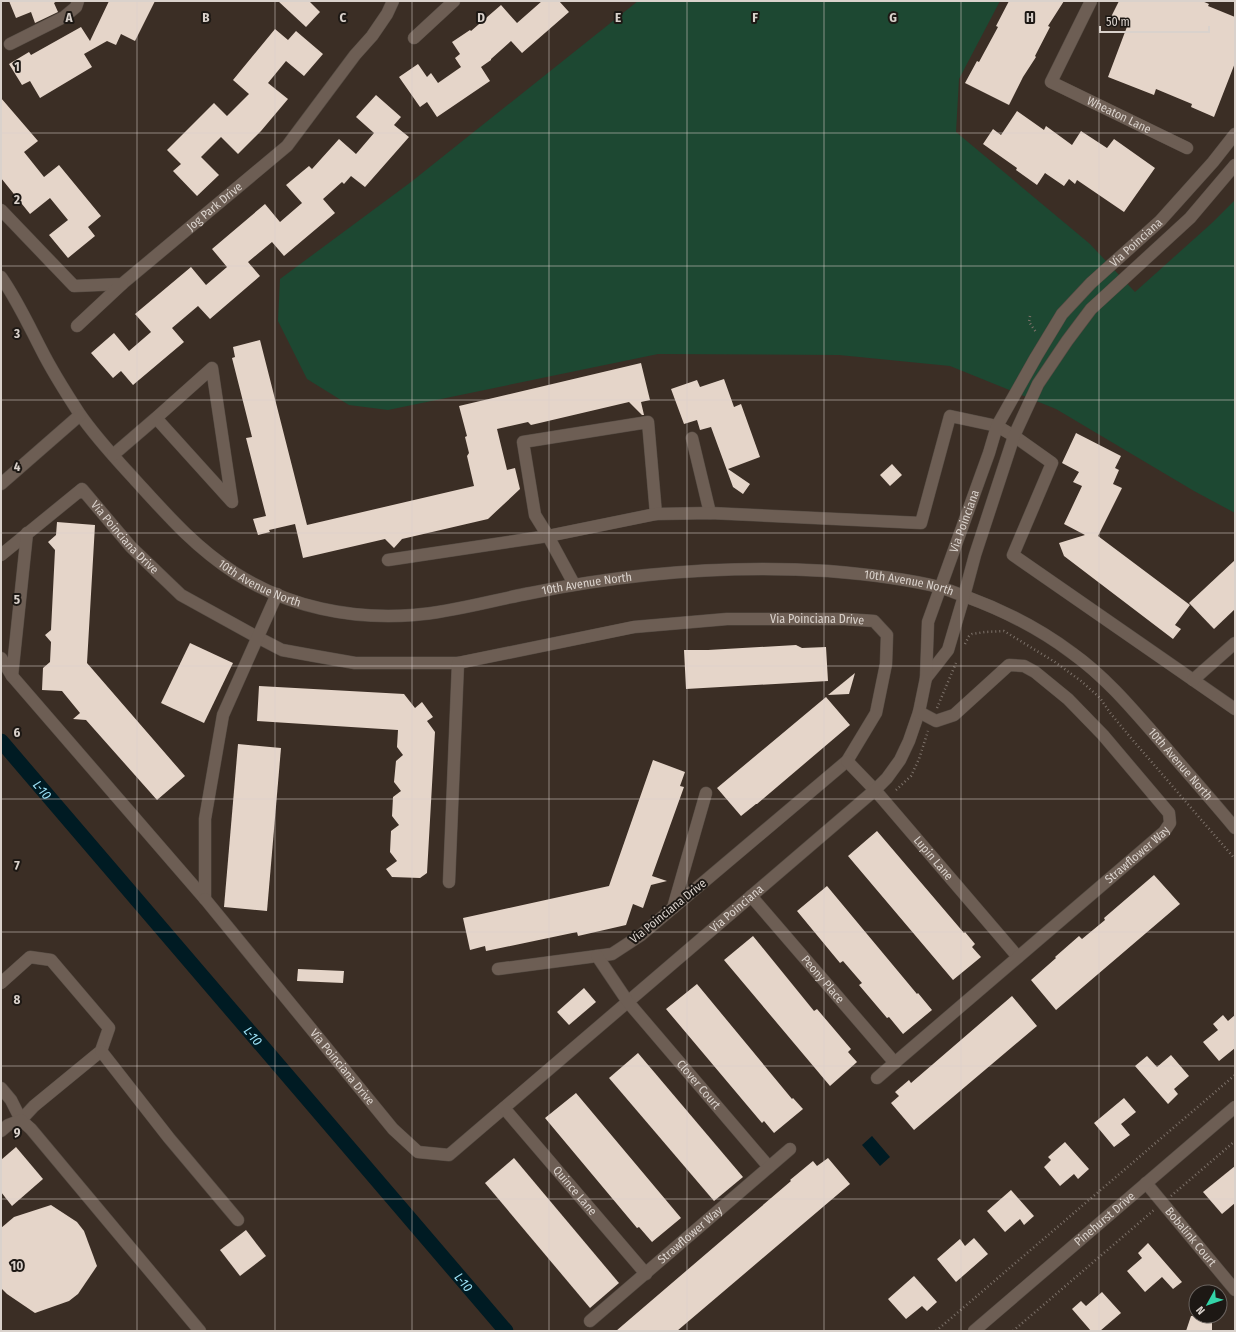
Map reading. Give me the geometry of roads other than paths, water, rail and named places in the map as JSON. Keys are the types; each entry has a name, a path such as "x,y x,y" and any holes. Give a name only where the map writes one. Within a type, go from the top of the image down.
{"street":[{"path":"10,44 64,17 76,7 78,1"},
{"name":"Jog Park Drive","path":"77,326 122,284 287,146 355,55 372,36 387,14 393,1"},
{"path":"414,38 454,1"},
{"name":"Wheaton Lane","path":"1092,1 1051,82 1187,148"},
{"name":"Via Poinciana","path":"504,1108 875,790 887,778 900,760 909,741 919,712 926,678 928,622 989,453 997,426 1062,314 1091,283 1160,221 1213,162 1235,134"},
{"name":"Via Poinciana","path":"926,678 948,650 975,555 1014,436 1038,384 1064,345 1091,309 1190,218 1235,165"},
{"path":"1,210 74,286 122,284"},
{"name":"10th Avenue North","path":"1,277 14,296 42,351 80,415 113,455 183,532 210,556 239,575 277,594 309,606 338,612 388,616 439,612 574,584 685,571 767,568 846,573 887,577 941,588 990,605 1038,630 1073,653 1099,675 1134,710 1230,812 1235,828"},
{"path":"113,455 212,368 232,502 156,418"},
{"path":"1027,372 1042,378"},
{"path":"1,484 80,415"},
{"path":"388,560 548,536 656,514 710,513 921,523 950,416 997,426 1052,463 1014,554 1235,709"},
{"path":"574,584 535,515 523,442 648,422 656,514"},
{"path":"692,438 710,513"},
{"name":"Via Poinciana Drive","path":"1,555 82,489 131,547 181,595 282,650 356,663 458,663 634,627 727,619 845,619 874,621 887,634 886,664 876,713 847,761 641,935 612,954 498,969"},
{"path":"12,676 27,533"},
{"path":"204,899 205,818 224,714 277,594"},
{"path":"1193,680 1234,646"},
{"name":"Via Poinciana Drive","path":"1,658 12,676 204,899 393,1129 418,1152 449,1155 504,1108"},
{"path":"449,882 458,663"},
{"name":"Strawflower Way","path":"877,1078 1164,832 1170,823 1169,813 1103,735 1068,699 1035,672 1024,666 1009,665 954,715 936,721 919,712"},
{"name":"Lupin Lane","path":"847,761 875,790 1018,957"},
{"path":"673,908 706,793"},
{"name":"Peony Place","path":"751,896 895,1063"},
{"path":"597,956 628,1002"},
{"path":"1,983 30,957 51,960 110,1028 101,1051 34,1106 21,1120 8,1125 1,1131"},
{"name":"Clover Court","path":"628,1002 769,1168"},
{"path":"101,1051 169,1138 238,1220"},
{"path":"1,1088 10,1100 21,1120 31,1129 200,1331"},
{"name":"Pinehurst Drive","path":"974,1331 1235,1107"},
{"name":"Quince Lane","path":"504,1108 646,1274"},
{"name":"Strawflower Way","path":"590,1321 790,1149"},
{"name":"Bobalink Court","path":"1146,1183 1235,1290"}],"water":[{"path":"872,1136 890,1157 880,1166 862,1145"}],"waterway":[{"name":"L-10","path":"1,741 506,1331"}]}
